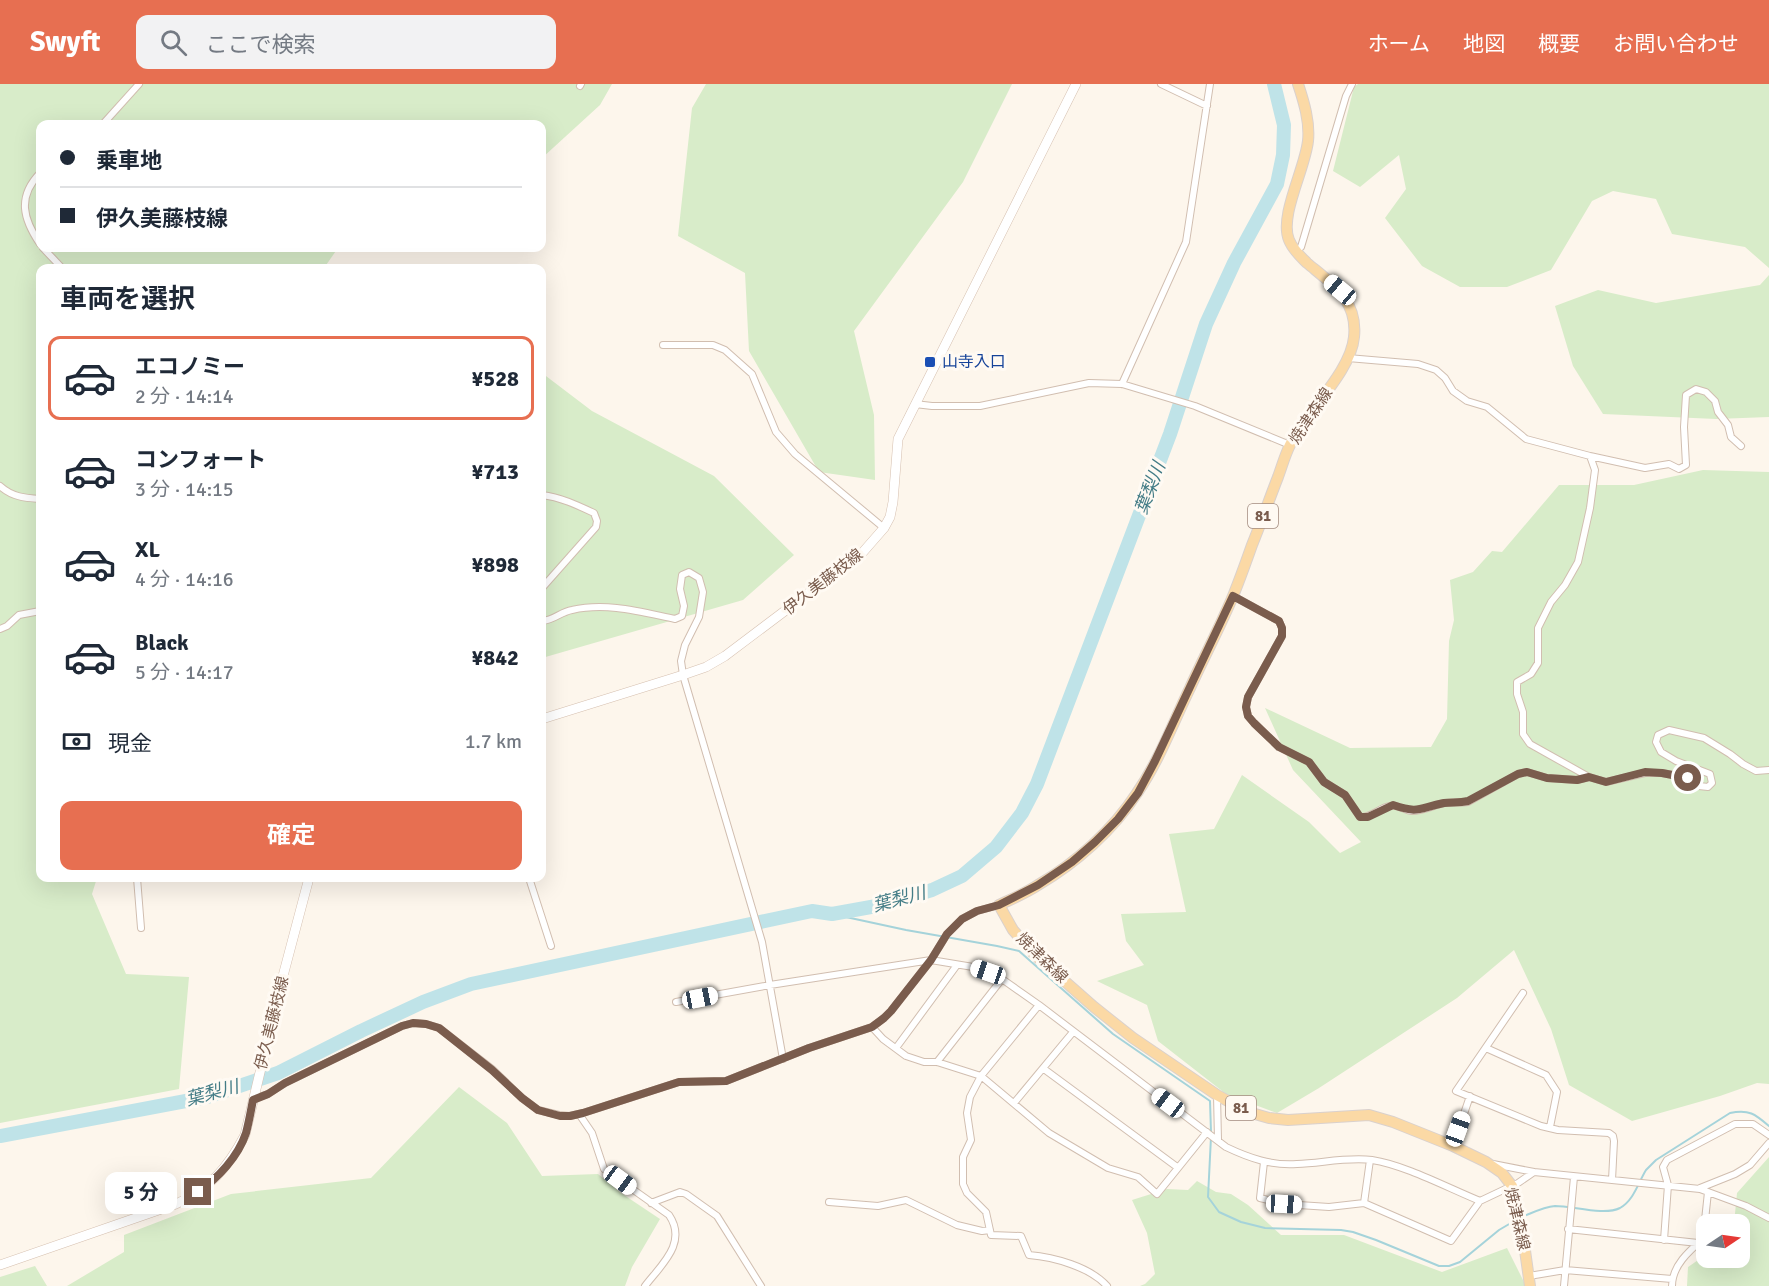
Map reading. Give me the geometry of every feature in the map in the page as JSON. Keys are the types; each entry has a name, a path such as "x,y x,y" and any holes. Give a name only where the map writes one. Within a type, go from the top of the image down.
{"main road":[{"name":"伊久美藤枝線","path":"546,718 706,667 725,656 863,552 884,528 890,517 893,502 898,439 1076,84"},
{"path":"1295,251 1288,240 1286,227 1288,210 1302,169 1308,140 1305,108 1298,84"},
{"name":"焼津森線","path":"1295,251 1340,290 1353,313 1354,341 1347,358 1335,380 1309,414 1290,445 1233,596 1138,793 1095,842 1072,862 1038,885 999,905 1013,930 1035,955 1094,1007 1133,1038 1217,1095 1248,1112 1288,1120 1369,1115 1453,1146 1486,1162 1502,1173 1512,1186 1520,1218 1530,1281"},
{"name":"伊久美藤枝線","path":"0,1265 188,1199 222,1172 245,1135 308,882"}],"street":[{"path":"106,120 139,84"},
{"path":"1161,84 1207,106"},
{"path":"1122,384 1186,242 1210,84"},
{"path":"1295,251 1301,246 1346,96 1352,84"},
{"path":"36,178 30,186 24,207 27,219 36,235"},
{"path":"47,252 58,264"},
{"path":"663,345 713,345 725,350 752,374 776,432 795,454 884,528"},
{"path":"1347,358 1418,364 1436,370 1445,378 1453,391 1467,401 1487,407 1526,439 1644,468 1669,464 1679,469 1686,465 1684,427 1686,395 1696,389 1706,392 1715,401 1718,412 1728,425 1731,437 1741,446"},
{"path":"915,404 980,406 1089,382 1122,384 1195,406 1290,445"},
{"path":"1590,456 1595,470 1590,508 1578,562 1565,585 1551,602 1538,627 1538,663 1531,674 1517,682 1517,694 1523,712 1523,734 1530,744 1589,777 1606,782 1645,772 1688,778 1699,786 1708,787 1712,783 1710,774 1660,752 1656,742 1658,735 1669,730 1704,738 1756,771 1769,770"},
{"path":"0,486 9,494 36,498"},
{"path":"546,496 558,498 594,513 597,521 596,527 546,583"},
{"path":"546,621 571,610 611,606 675,619 682,616 684,606 680,589 682,575 689,572 699,578 703,592 699,617 685,645 681,661 683,675 762,942 783,1059"},
{"path":"1233,596 1279,621 1282,628 1282,636 1248,697 1246,707 1248,716 1279,747 1309,762 1324,782 1345,795 1360,817 1368,817 1393,805 1408,811 1418,811 1446,802 1468,801 1518,774 1527,772 1547,778 1577,780 1589,777"},
{"path":"0,629 19,615 36,612"},
{"path":"136,882 141,928"},
{"path":"530,882 551,946"},
{"path":"254,1096 268,1094 285,1083 402,1026 413,1023 439,1028 538,1110 560,1116 579,1114 679,1082 726,1081 809,1048 872,1027 891,1011 931,960 947,934 962,919 977,911 999,905"},
{"path":"676,1002 931,960 973,967 1002,979 1226,1147 1243,1155 1264,1162 1295,1165 1352,1159 1370,1160 1402,1168 1480,1201"},
{"path":"896,1048 957,965"},
{"path":"937,1062 1002,979"},
{"path":"1522,993 1456,1091 1541,1126 1558,1130 1609,1133 1613,1136 1614,1141 1612,1180"},
{"path":"1039,1005 981,1076 970,1097 968,1113 971,1140 963,1156 963,1184 967,1193 986,1212 992,1235 1021,1236 1029,1255 1069,1263 1107,1286"},
{"path":"872,1027 883,1039 906,1056 924,1062 937,1062 981,1076 1049,1133 1108,1168 1138,1177 1157,1194 1207,1132"},
{"path":"1014,1102 1073,1032"},
{"path":"1486,1048 1546,1075 1557,1092 1550,1127"},
{"path":"1044,1069 1177,1167"},
{"path":"1217,1095 1218,1140"},
{"path":"1453,1146 1470,1096"},
{"path":"579,1114 592,1133 604,1169 669,1215 674,1222 673,1251 645,1286"},
{"path":"1664,1240 1668,1185 1663,1167 1667,1160 1730,1126 1753,1124 1769,1135"},
{"path":"1700,1189 1728,1178 1750,1165 1769,1143"},
{"path":"1364,1203 1370,1160"},
{"path":"1264,1162 1260,1198 1284,1204 1329,1207 1364,1203 1451,1242 1480,1201 1512,1186 1534,1172"},
{"path":"1486,1162 1534,1172 1700,1189 1746,1206 1769,1218"},
{"path":"1564,1286 1574,1177"},
{"path":"651,1203 680,1192 717,1216 761,1286"},
{"path":"1706,1214 1708,1192"},
{"path":"829,1202 879,1206 906,1200 957,1225 972,1230 990,1230"},
{"path":"1568,1229 1696,1243"},
{"path":"1530,1281 1565,1270 1672,1282 1680,1261 1696,1245"}],"green space":[{"path":"0,84 612,84 600,105 546,154 546,120 36,120 36,252 335,252 327,264 36,264 36,882 96,882 92,894 126,974 189,977 179,1089 0,1123"},
{"path":"706,84 1012,84 963,182 854,331 874,415 875,480 819,472 749,351 745,273 678,236 692,108"},
{"path":"1358,84 1769,84 1769,268 1745,247 1672,234 1656,199 1613,191 1592,201 1551,270 1507,287 1460,287 1422,266 1385,218 1406,189 1399,155 1360,187 1333,171 1354,87"},
{"path":"1769,275 1769,417 1716,419 1603,414 1573,366 1555,306 1598,290 1656,303 1760,285"},
{"path":"546,376 592,411 714,476 794,555 743,600 546,657"},
{"path":"1703,470 1769,472 1769,1084 1757,1083 1632,1121 1569,1085 1551,1029 1514,950 1457,998 1277,1113 1226,1094 1158,1041 1147,1005 1097,981 1144,965 1126,941 1121,914 1186,912 1169,834 1214,829 1242,775 1309,822 1340,853 1361,842 1293,770 1265,708 1350,748 1431,747 1447,719 1449,641 1454,620 1450,580 1473,572 1492,551 1502,552 1559,485 1634,485"},
{"path":"459,1087 507,1123 542,1176 598,1174 621,1193 660,1219 632,1267 625,1286 67,1286 124,1252 124,1235 231,1194 371,1178"},
{"path":"1769,1157 1769,1286 1687,1286 1688,1267 1696,1262 1696,1268 1750,1268 1750,1214 1735,1214 1737,1193"},
{"path":"1197,1181 1216,1192 1231,1194 1248,1205 1281,1235 1344,1235 1442,1272 1507,1248 1526,1286 1140,1286 1155,1274 1147,1233 1132,1200 1167,1189 1188,1190"},
{"path":"35,1266 47,1286 0,1286 0,1277"}],"waterway":[{"name":"葉梨川","path":"0,1136 207,1097 278,1073 423,1002 471,984 812,911 832,914 882,905 932,890 962,876 996,847 1022,813 1037,784 1170,434 1206,324 1234,263 1277,184 1283,155 1284,125 1274,84"},
{"path":"832,914 1019,951 1113,1034 1210,1101 1211,1132"},
{"path":"1524,1216 1555,1206 1597,1211 1620,1208 1629,1201 1646,1170 1656,1160 1730,1113 1751,1114 1769,1126"},
{"path":"1211,1137 1208,1197 1219,1212 1241,1222 1265,1228 1353,1232 1439,1266 1449,1266 1460,1262 1499,1230 1516,1220"}],"place":[{"name":"山寺入口","path":"930,362"}],"route":[{"path":"198,1192 222,1172 235,1154 245,1135 253,1100 402,1026 413,1023 439,1028 538,1110 560,1116 583,1113 679,1082 726,1081 809,1048 872,1027 891,1011 931,960 947,934 962,919 977,911 999,905 1038,885 1072,862 1118,819 1138,793 1155,761 1233,596 1279,621 1282,628 1282,636 1248,697 1246,707 1248,716 1279,747 1309,762 1324,782 1345,795 1360,817 1368,817 1393,805 1408,811 1418,811 1446,802 1468,801 1518,774 1527,772 1547,778 1577,780 1589,777 1606,782 1645,772 1688,778"}]}
